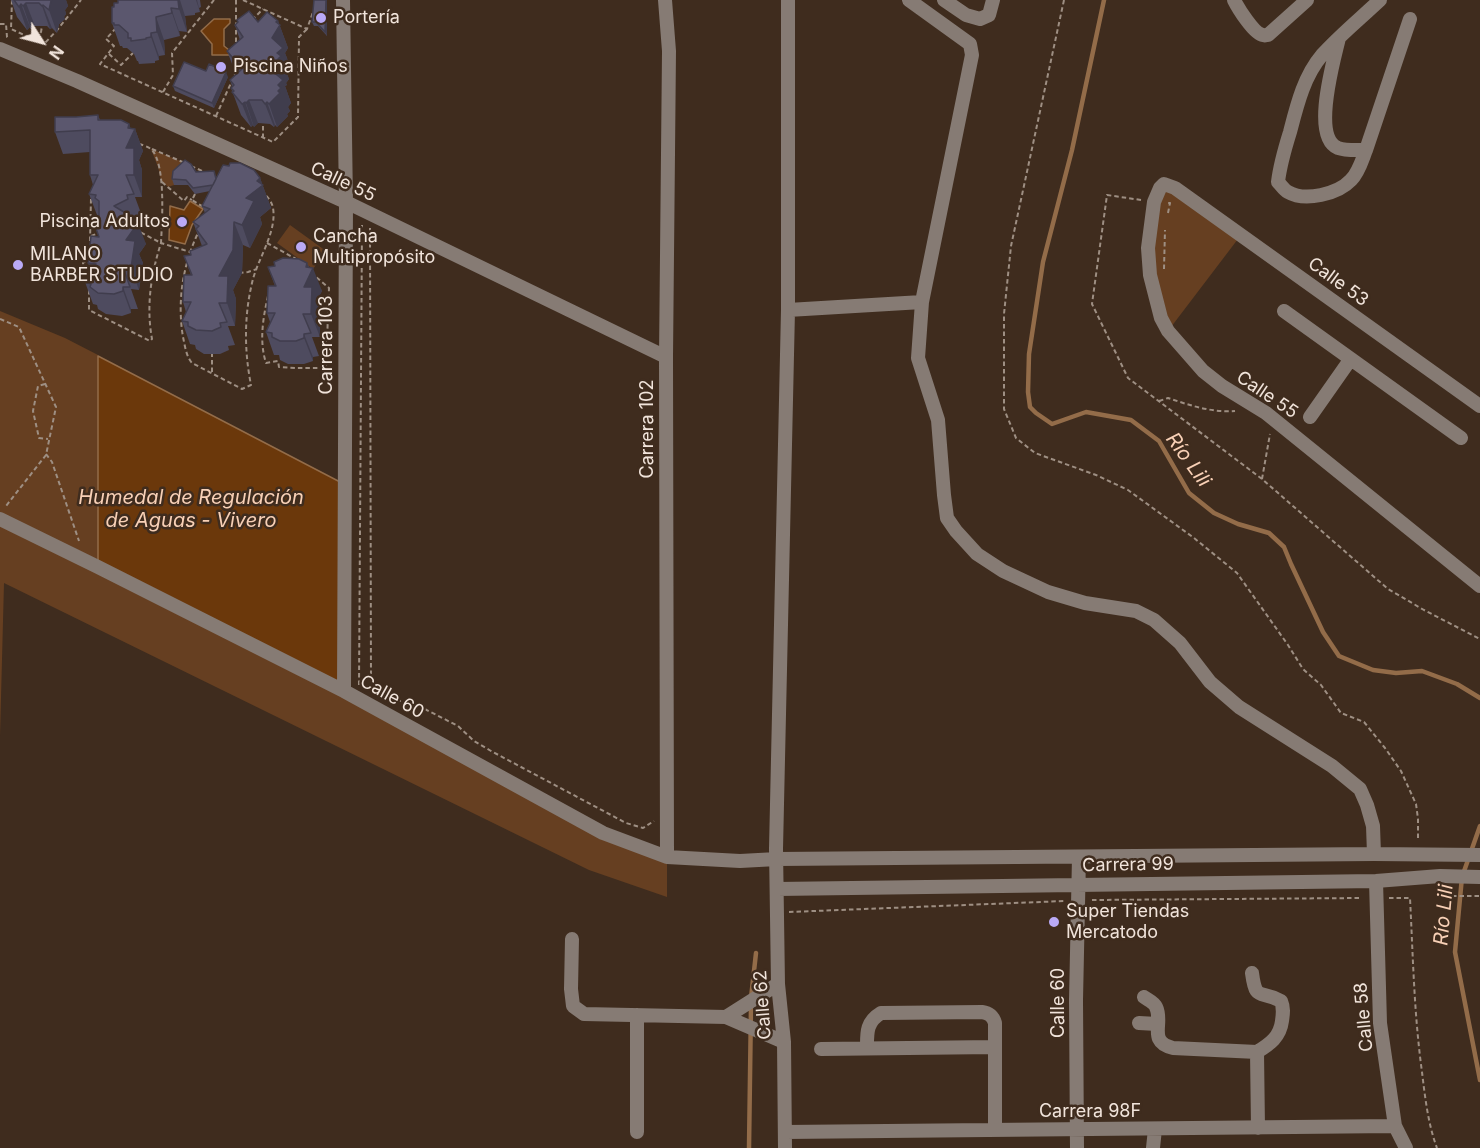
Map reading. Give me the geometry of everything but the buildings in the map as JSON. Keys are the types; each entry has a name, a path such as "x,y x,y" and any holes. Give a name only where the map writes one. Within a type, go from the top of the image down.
{"street":[{"name":"Carrera 103","path":"343,0 346,202 344,691"},
{"name":"Carrera 102","path":"666,0 669,51 666,357 667,857"},
{"name":"Calle 62","path":"785,1148 784,1042 778,984 777,859 788,310 788,0"},
{"path":"909,0 970,44 972,56 922,302 918,358 938,420 947,518 977,554 1003,572 1039,588 1085,603 1136,611 1154,620 1180,644 1210,682 1239,707 1332,766 1360,789 1373,826 1374,854"},
{"path":"944,0 966,15 980,19 989,15 993,0"},
{"path":"1234,0 1248,22 1264,36 1268,35 1307,0"},
{"path":"1380,0 1321,56 1302,90 1279,168 1278,182 1287,192 1299,196 1315,197 1339,189 1351,180 1366,150 1410,19"},
{"path":"1339,38 1325,106 1328,139 1337,147 1366,150"},
{"name":"Calle 55","path":"4,43 77,81 346,202 666,357"},
{"name":"Calle 53","path":"1154,201 1164,184 1175,188 1480,406"},
{"name":"Calle 55","path":"1154,201 1148,248 1150,275 1161,318 1168,331 1203,371 1296,436 1480,586"},
{"path":"788,310 922,302"},
{"path":"1284,311 1461,438"},
{"path":"1296,436 1350,360"},
{"name":"Calle 60","path":"2,514 98,567 344,691 601,832 667,857 740,861 777,859"},
{"name":"Carrera 99","path":"777,859 1480,855"},
{"name":"Calle 60","path":"1077,1148 1079,857"},
{"name":"Carrera 99","path":"777,889 1480,877"},
{"name":"Calle 58","path":"1376,880 1380,1023 1395,1126 1406,1148"},
{"path":"572,939 573,1006 584,1014 726,1017 784,1042"},
{"path":"1144,998 1156,1006 1158,1037 1166,1046 1257,1052 1277,1037 1281,1028 1283,1006 1281,1001 1259,994 1254,990 1252,973"},
{"path":"726,1017 778,984"},
{"path":"867,1048 870,1021 880,1013 982,1012 989,1014 994,1020 995,1130"},
{"path":"637,1015 637,1132"},
{"path":"1140,1023 1157,1024"},
{"path":"821,1049 995,1047"},
{"path":"1257,1052 1258,1128"},
{"name":"Carrera 98F","path":"785,1132 1395,1126"},
{"path":"1153,1148 1155,1129"}],"path":[{"path":"12,0 10,29 44,44 81,0"},
{"path":"164,92 173,75 172,53 214,0"},
{"path":"236,0 236,48"},
{"path":"243,0 307,28"},
{"path":"1064,0 1011,246 1004,314 1004,409 1016,438 1035,453 1096,474 1128,490 1238,573 1303,669 1321,685 1341,712 1364,722 1401,771 1416,804 1418,844"},
{"path":"249,22 262,9"},
{"path":"119,24 106,39 114,46 100,64 273,142 298,117 299,37 307,28 315,9"},
{"path":"268,11 268,20"},
{"path":"276,24 284,18"},
{"path":"0,24 6,24 4,43"},
{"path":"34,39 41,32 42,26"},
{"path":"236,36 243,29"},
{"path":"109,53 122,65 133,53"},
{"path":"216,116 236,71"},
{"path":"214,108 219,111"},
{"path":"263,123 263,138"},
{"path":"133,141 207,172"},
{"path":"90,259 84,263 84,270 89,272 89,310 150,341 152,339 150,293 160,243 163,196 158,166 151,149"},
{"path":"161,180 184,201 187,197 210,211"},
{"path":"226,181 247,184 267,197 273,207 273,225 250,292 245,344 251,385 242,389 192,363 184,341 181,316 183,278 192,245 210,211 235,184"},
{"path":"90,247 92,190"},
{"path":"192,200 195,194"},
{"path":"1166,220 1170,203 1107,195 1092,304 1128,378 1262,479 1388,589 1480,639"},
{"path":"359,699 366,212"},
{"path":"366,212 371,688 386,698 413,703 458,726 482,746 626,823 643,828 667,814"},
{"path":"91,236 106,230"},
{"path":"1164,272 1166,231"},
{"path":"138,232 160,243 190,252 195,262"},
{"path":"267,243 295,258 302,265"},
{"path":"231,272 240,273 256,269"},
{"path":"268,296 262,332 266,363 278,361 279,367 327,368 329,288 311,272"},
{"path":"113,322 114,315"},
{"path":"0,319 19,327 56,407 46,454 2,514"},
{"path":"212,354 212,373"},
{"path":"45,384 38,386 33,411 39,438 49,440"},
{"path":"1160,401 1168,398 1207,409 1237,410"},
{"path":"1262,479 1270,432 1266,413"},
{"path":"46,454 52,462 79,542"},
{"path":"1437,896 1480,896"},
{"path":"777,912 1077,900 1410,898 1418,1041 1432,1136 1437,1148"}],"shaded area":[{"path":"151,149 188,164 175,176 174,185 168,187 161,180"},
{"path":"1164,184 1241,235 1168,331 1148,248"},
{"name":"Cancha Multipropósito","path":"290,225 326,251 313,269 277,243"},
{"path":"0,311 65,338 98,355 98,567 603,833 667,857 667,897 589,870 4,583 0,736"}],"water":[{"path":"214,19 230,19 230,23 224,29 224,46 229,50 230,55 212,55 212,44 201,31"},
{"name":"Piscina Adultos","path":"190,201 203,209 192,225 185,244 169,240 170,206 184,210"},
{"name":"Humedal de Regulación de Aguas - Vivero","path":"98,356 342,483 344,691 98,567"}],"waterway":[{"name":"Río Lili","path":"1104,0 1072,150 1043,262 1029,354 1030,407 1052,424 1086,412 1131,420 1159,441 1189,493 1214,513 1238,524 1269,533 1284,547 1323,632 1339,656 1373,670 1396,673 1422,671 1457,684 1480,698"},
{"name":"Río Lili","path":"1480,826 1462,877 1455,952 1480,1080"},
{"path":"751,998 756,953"},
{"path":"749,1148 751,1006"}],"place":[{"name":"Portería","path":"321,18"},
{"name":"Piscina Niños","path":"221,67"},
{"name":"Piscina Adultos","path":"182,222"},
{"name":"Cancha Multipropósito","path":"301,247"},
{"name":"MILANO BARBER STUDIO","path":"18,265"},
{"name":"Super Tiendas Mercatodo","path":"1054,922"}]}
